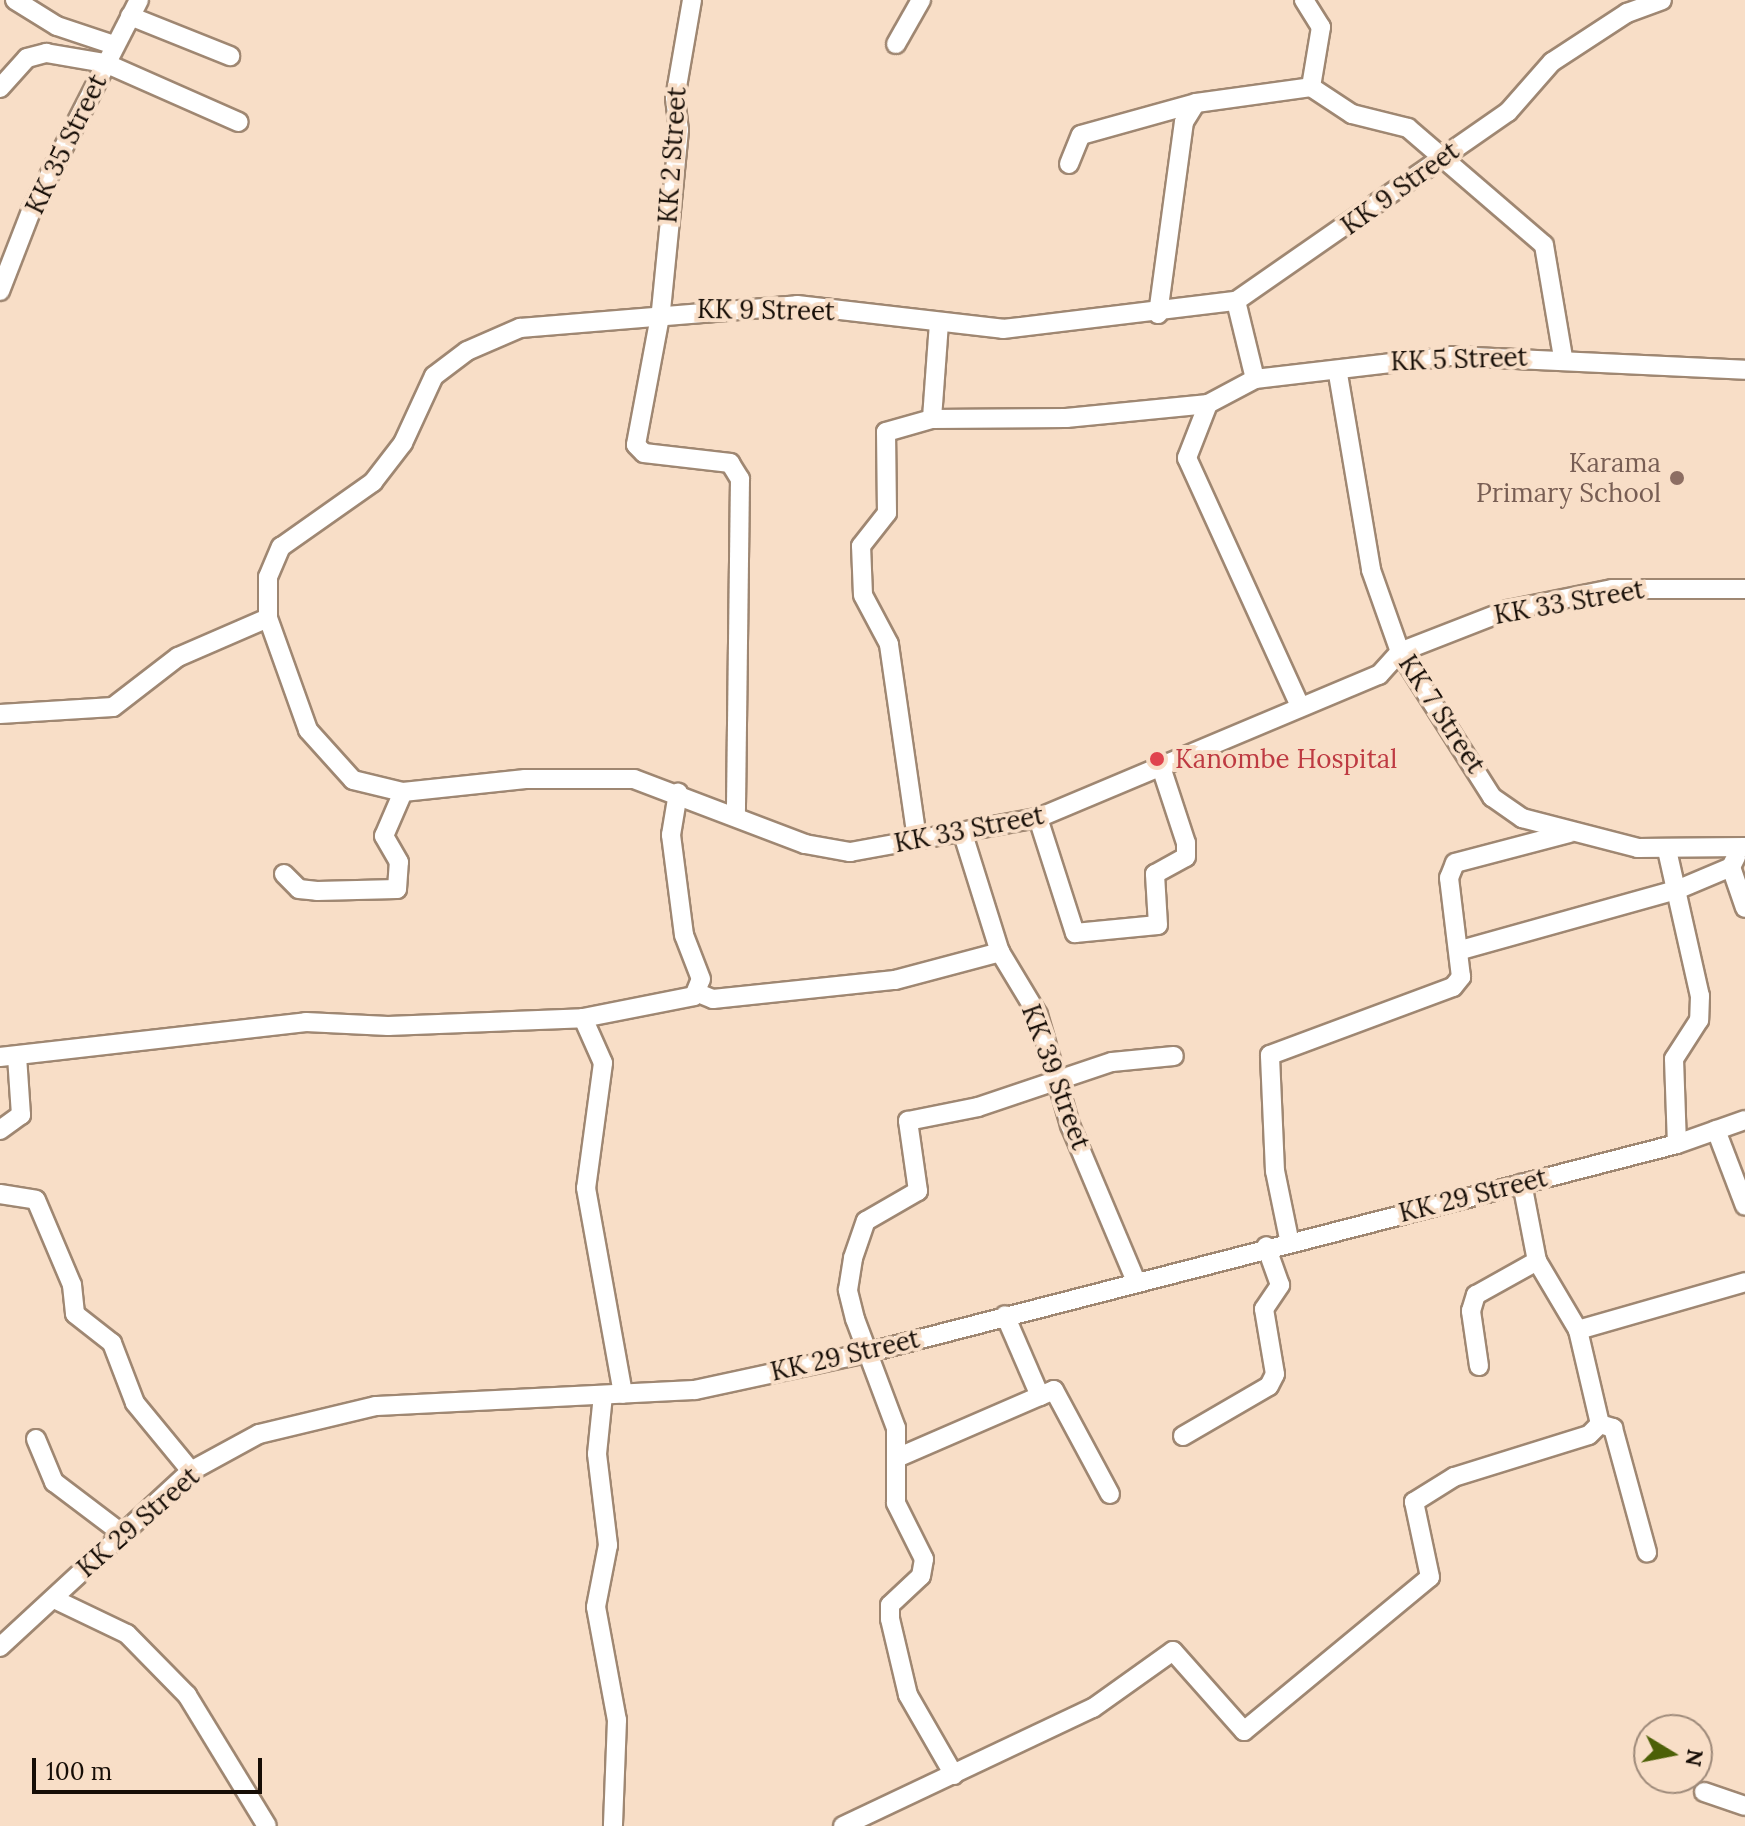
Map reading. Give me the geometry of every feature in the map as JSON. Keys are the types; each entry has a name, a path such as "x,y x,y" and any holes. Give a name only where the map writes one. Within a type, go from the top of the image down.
{"street":[{"path":"15,0 57,26 114,45"},
{"name":"KK 2 Street","path":"692,0 675,98 679,130 661,311 639,451 730,463 740,479 736,817"},
{"path":"896,44 921,0"},
{"name":"KK 9 Street","path":"353,780 308,730 268,618 268,577 281,547 373,482 403,443 434,376 467,351 520,328 661,311 797,305 1003,329 1158,314 1236,301 1508,112 1552,62 1627,13 1662,0"},
{"path":"1307,1 1321,27 1311,87"},
{"path":"135,8 230,56"},
{"name":"KK 35 Street","path":"0,291 105,63 135,8"},
{"path":"0,88 37,54 105,63 239,122"},
{"path":"1069,164 1081,135 1196,103 1311,87 1352,114 1408,128 1544,245 1563,357"},
{"path":"1158,314 1184,122 1196,103"},
{"path":"917,839 889,644 863,595 861,546 887,513 886,432 932,419 1066,418 1208,404 1255,379 1236,301"},
{"path":"932,419 939,323"},
{"name":"KK 5 Street","path":"1255,379 1338,374 1386,359 1563,357 1745,370"},
{"name":"KK 7 Street","path":"1338,374 1371,570 1400,652 1492,797 1522,818 1569,833 1667,850 1743,847"},
{"path":"1208,404 1187,458 1300,706"},
{"name":"KK 33 Street","path":"353,780 403,792 589,778 634,779 736,817 850,852 1038,818 1160,764 1379,675 1400,652 1494,614 1612,589 1745,589"},
{"path":"0,714 113,707 178,657 268,618"},
{"path":"1038,818 1075,933 1158,925 1155,874 1186,857 1186,843 1160,764"},
{"path":"284,874 299,889 397,889 399,862 384,836 403,792"},
{"path":"678,793 674,861 698,993"},
{"name":"KK 39 Street","path":"962,831 1000,952 1038,1015 1062,1079 1070,1125 1135,1279"},
{"path":"1289,1239 1275,1171 1269,1056 1453,987 1461,977 1461,950 1449,878 1455,863 1569,833"},
{"path":"1461,950 1679,889 1731,867 1743,847"},
{"path":"1667,850 1679,889 1700,996 1699,1020 1674,1059 1677,1144"},
{"path":"1731,867 1745,908"},
{"path":"0,1130 21,1115 9,1057 306,1022 388,1026 583,1018 698,993 713,999 895,980 1000,952"},
{"path":"583,1018 603,1063 586,1188 623,1394"},
{"path":"954,1775 908,1695 890,1619 890,1605 925,1569 896,1503 899,1457 888,1400 866,1353 849,1276 866,1221 918,1191 908,1121 1062,1079 1112,1062 1174,1056"},
{"name":"KK 29 Street","path":"0,1647 54,1599 120,1532 191,1471 259,1434 376,1406 695,1390 866,1353 1289,1239 1677,1144 1745,1120"},
{"path":"1716,1130 1745,1206"},
{"path":"1522,1183 1537,1261 1578,1330 1600,1424"},
{"path":"0,1194 36,1200 72,1285 75,1314 112,1343 135,1403 191,1471"},
{"path":"1183,1436 1269,1386 1275,1374 1264,1309 1280,1285 1266,1246"},
{"path":"1479,1366 1471,1311 1476,1295 1537,1261"},
{"path":"1578,1330 1745,1282"},
{"path":"1005,1315 1040,1396"},
{"path":"899,1457 1054,1390 1110,1494"},
{"path":"603,1395 597,1454 608,1545 596,1607 617,1720 613,1826"},
{"path":"1600,1424 1613,1428 1647,1552"},
{"path":"843,1826 1093,1708 1173,1651 1244,1731 1430,1577 1414,1502 1454,1477 1589,1435 1600,1424"},
{"path":"36,1439 54,1482 120,1532"},
{"path":"54,1599 127,1634 187,1695 267,1826"},
{"path":"1710,1794 1745,1806"}],"place":[{"name":"Karama Primary School","path":"1677,478"},
{"name":"Kanombe Hospital","path":"1157,759"}]}
